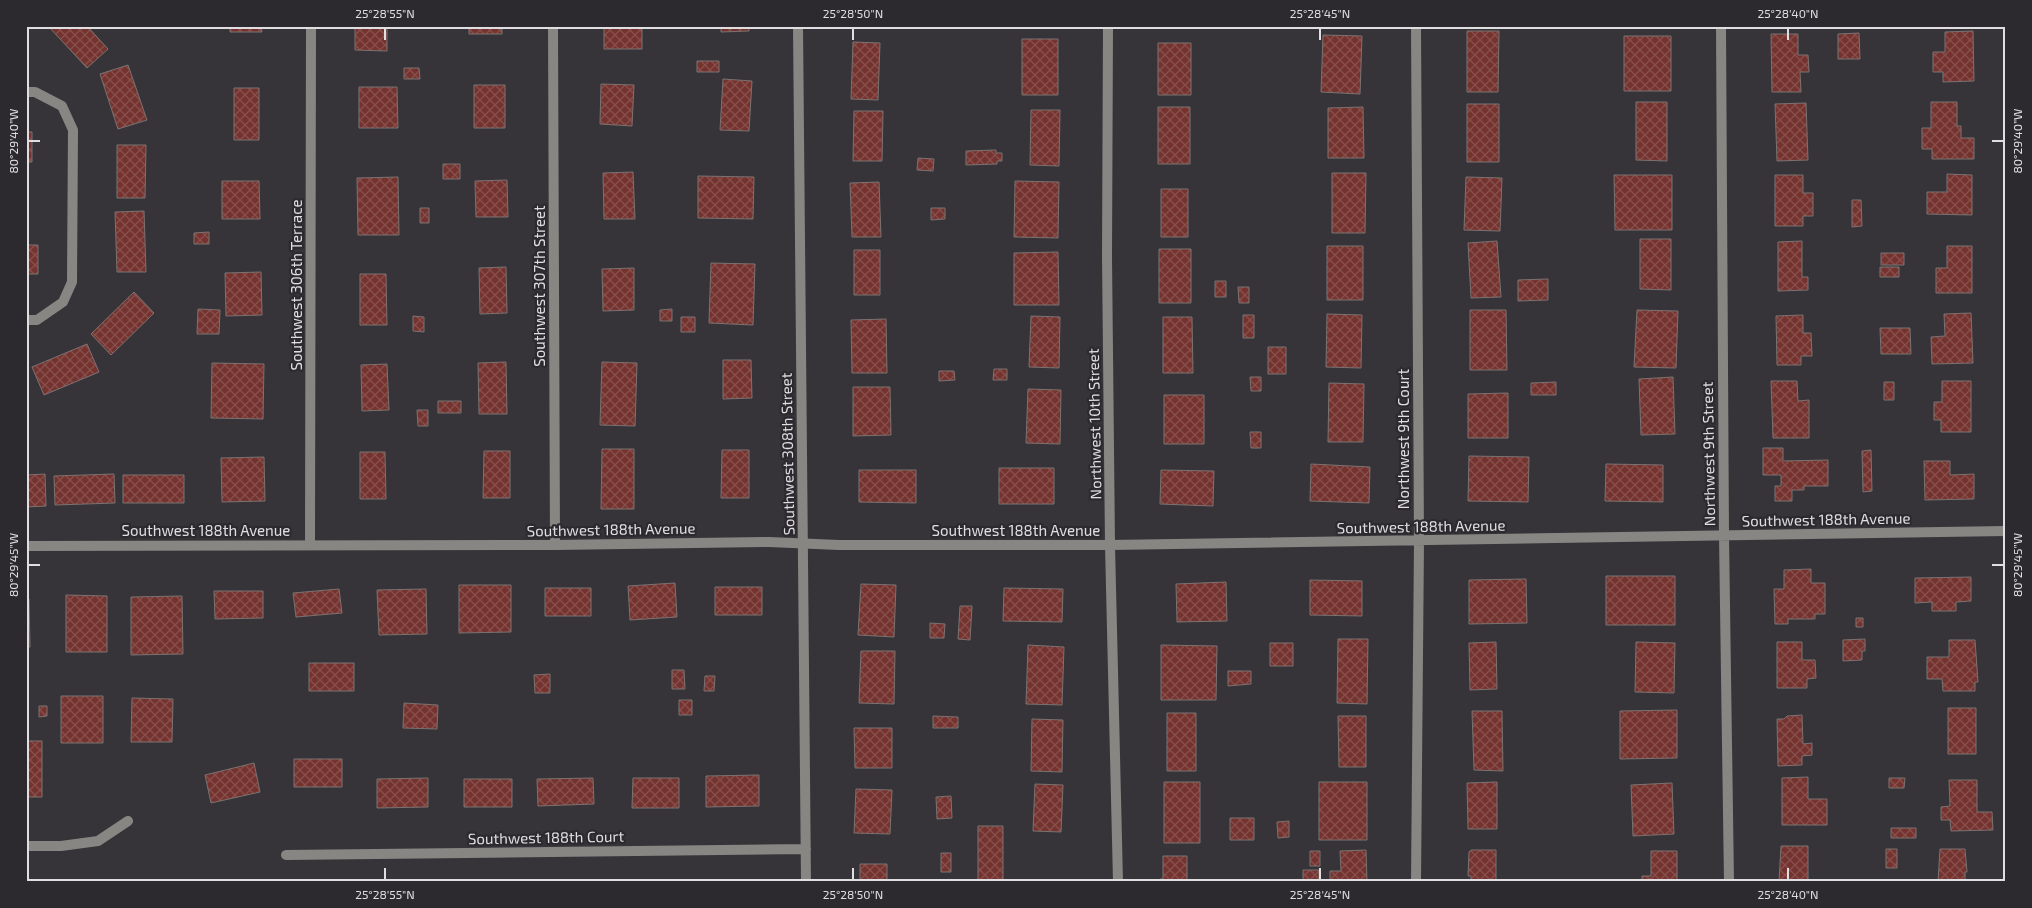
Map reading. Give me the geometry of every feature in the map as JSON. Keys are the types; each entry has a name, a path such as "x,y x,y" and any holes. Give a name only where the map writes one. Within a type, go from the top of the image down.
{"street":[{"name":"Southwest 306th Terrace","path":"310,544 311,26"},
{"name":"Southwest 307th Street","path":"553,26 555,545"},
{"name":"Southwest 308th Street","path":"798,26 806,882"},
{"name":"Northwest 10th Street","path":"1108,26 1107,257 1110,545 1118,882"},
{"name":"Northwest 9th Court","path":"1416,26 1419,542 1416,882"},
{"name":"Northwest 9th Street","path":"1721,26 1724,536 1729,882"},
{"path":"26,92 35,92 62,106 73,130 72,282 63,302 37,320 26,320"},
{"name":"Southwest 188th Avenue","path":"26,546 555,545 769,542 1110,545 1419,542 2006,531"},
{"path":"26,846 61,846 98,841 128,821"},
{"name":"Southwest 188th Court","path":"286,855 806,848"}],"building":[{"path":"48,26 87,26 108,49 87,68"},
{"path":"230,26 261,26 262,32 230,32"},
{"path":"355,26 387,26 387,51 355,50"},
{"path":"469,26 502,26 502,34 469,34"},
{"path":"604,26 642,26 642,49 604,49"},
{"path":"721,26 749,26 749,31 721,32"},
{"path":"1467,31 1499,31 1498,92 1467,92"},
{"path":"1973,31 1974,81 1943,82 1943,72 1933,72 1933,52 1945,52 1945,32"},
{"path":"1859,33 1860,59 1838,59 1838,34"},
{"path":"1771,34 1798,34 1798,55 1808,55 1809,72 1800,72 1801,92 1772,92"},
{"path":"1323,35 1362,36 1360,94 1321,92"},
{"path":"1624,36 1671,36 1671,91 1624,91"},
{"path":"1022,39 1058,39 1058,95 1022,95"},
{"path":"853,42 880,43 878,100 851,99"},
{"path":"1158,43 1191,43 1191,95 1158,95"},
{"path":"697,61 719,61 719,72 697,72"},
{"path":"128,65 147,120 118,129 100,74"},
{"path":"404,68 419,68 420,79 404,79"},
{"path":"723,79 752,81 749,131 720,130"},
{"path":"601,84 634,85 632,126 600,124"},
{"path":"474,85 505,85 505,128 474,128"},
{"path":"359,87 397,87 398,128 359,128"},
{"path":"234,88 259,88 259,140 234,140"},
{"path":"1636,102 1667,102 1667,161 1636,160"},
{"path":"1931,102 1957,102 1957,126 1961,126 1961,138 1974,138 1974,159 1932,159 1932,149 1922,149 1922,128 1931,128"},
{"path":"1806,103 1808,160 1777,161 1775,104"},
{"path":"1467,104 1499,104 1499,162 1467,162"},
{"path":"1158,107 1190,107 1190,164 1158,164"},
{"path":"1363,107 1364,158 1328,158 1328,108"},
{"path":"1031,110 1060,110 1059,166 1030,165"},
{"path":"854,111 883,111 882,161 853,161"},
{"path":"26,132 32,132 32,162 26,162"},
{"path":"117,145 146,145 145,198 117,198"},
{"path":"996,150 996,153 1002,153 1002,161 997,161 997,164 966,165 966,151"},
{"path":"918,158 934,159 933,171 917,170"},
{"path":"443,164 460,164 460,179 443,179"},
{"path":"633,172 635,219 604,219 603,173"},
{"path":"1332,173 1366,173 1365,233 1332,233"},
{"path":"1947,174 1972,175 1972,215 1927,214 1927,192 1947,192"},
{"path":"1614,175 1672,175 1672,230 1615,230"},
{"path":"1775,175 1803,175 1803,193 1813,193 1813,216 1803,216 1803,226 1775,226"},
{"path":"698,176 754,177 753,219 698,218"},
{"path":"398,177 399,235 358,235 357,178"},
{"path":"1466,177 1502,178 1500,231 1464,230"},
{"path":"507,180 508,217 476,217 475,181"},
{"path":"222,181 259,181 260,219 222,219"},
{"path":"1015,181 1059,182 1058,238 1014,237"},
{"path":"879,182 881,237 852,237 850,183"},
{"path":"1161,189 1188,189 1188,237 1161,237"},
{"path":"1852,200 1861,200 1862,226 1852,227"},
{"path":"420,208 429,208 429,223 420,223"},
{"path":"931,208 945,208 945,219 931,220"},
{"path":"144,211 146,272 117,272 115,212"},
{"path":"209,232 209,244 194,244 194,233"},
{"path":"1640,239 1671,239 1671,290 1640,289"},
{"path":"1497,241 1501,297 1471,298 1468,243"},
{"path":"1802,241 1802,277 1808,277 1808,290 1778,291 1778,242"},
{"path":"26,245 38,245 38,274 26,274"},
{"path":"1327,246 1363,246 1363,300 1327,300"},
{"path":"1947,246 1972,246 1972,293 1936,293 1936,268 1947,268"},
{"path":"1159,249 1191,249 1191,303 1159,303"},
{"path":"854,250 880,250 880,295 854,295"},
{"path":"1058,252 1059,305 1014,305 1014,253"},
{"path":"1881,253 1904,253 1904,265 1881,265"},
{"path":"711,263 755,264 753,325 709,323"},
{"path":"506,267 507,313 480,314 479,268"},
{"path":"1880,267 1899,267 1899,277 1880,277"},
{"path":"634,268 634,310 603,311 602,269"},
{"path":"261,272 262,315 226,316 225,273"},
{"path":"360,274 386,274 387,325 360,325"},
{"path":"1548,279 1548,300 1518,301 1518,280"},
{"path":"1215,281 1226,281 1226,297 1215,297"},
{"path":"1238,287 1249,287 1249,303 1239,303"},
{"path":"134,292 154,313 111,355 91,334"},
{"path":"198,309 220,310 219,334 197,334"},
{"path":"672,309 672,321 660,321 660,310"},
{"path":"1470,310 1506,310 1507,370 1470,370"},
{"path":"1637,310 1678,311 1676,368 1634,367"},
{"path":"1971,313 1973,363 1932,364 1931,337 1945,336 1944,314"},
{"path":"1327,314 1362,315 1361,368 1326,367"},
{"path":"1243,315 1254,315 1254,338 1243,338"},
{"path":"1803,315 1803,333 1811,333 1812,356 1801,356 1801,365 1777,365 1776,316"},
{"path":"413,316 424,317 424,332 413,331"},
{"path":"1031,316 1060,317 1059,368 1029,367"},
{"path":"681,317 695,317 695,332 681,332"},
{"path":"1163,317 1192,317 1193,373 1163,373"},
{"path":"886,319 887,373 852,373 851,320"},
{"path":"1880,328 1910,328 1911,354 1881,354"},
{"path":"87,344 99,372 44,395 32,367"},
{"path":"1268,347 1286,347 1286,374 1268,374"},
{"path":"723,360 751,360 752,398 723,399"},
{"path":"506,362 507,414 479,414 478,363"},
{"path":"602,362 637,363 635,426 600,425"},
{"path":"212,363 264,364 263,419 211,418"},
{"path":"387,364 389,410 362,411 361,365"},
{"path":"994,369 1007,369 1007,380 993,380"},
{"path":"939,371 954,371 955,380 939,381"},
{"path":"1250,377 1261,377 1261,391 1251,391"},
{"path":"1673,377 1675,434 1641,435 1639,379"},
{"path":"1771,381 1797,381 1798,401 1809,400 1809,438 1773,438"},
{"path":"1942,381 1971,381 1971,432 1941,432 1941,420 1934,420 1934,402 1942,402"},
{"path":"1556,382 1556,395 1531,395 1531,383"},
{"path":"1884,382 1894,382 1894,400 1884,400"},
{"path":"1329,383 1364,384 1363,442 1328,442"},
{"path":"853,387 890,387 891,435 853,436"},
{"path":"1028,389 1061,390 1060,444 1026,443"},
{"path":"1508,393 1508,438 1468,438 1468,394"},
{"path":"1164,395 1204,395 1204,444 1164,444"},
{"path":"438,401 461,401 461,413 438,413"},
{"path":"417,410 428,410 428,426 418,426"},
{"path":"1250,432 1261,432 1261,448 1251,448"},
{"path":"1763,448 1783,448 1783,461 1828,460 1828,486 1804,486 1804,490 1792,490 1792,501 1775,501 1775,486 1781,486 1781,475 1763,475"},
{"path":"602,449 634,449 634,509 601,509"},
{"path":"722,450 749,450 749,498 721,498"},
{"path":"1871,450 1872,491 1863,492 1862,451"},
{"path":"484,451 510,451 510,498 483,498"},
{"path":"360,452 385,452 386,499 360,499"},
{"path":"1469,456 1529,457 1528,502 1468,501"},
{"path":"264,457 265,501 222,502 221,458"},
{"path":"1924,461 1950,461 1950,475 1974,474 1974,499 1925,500"},
{"path":"1311,464 1370,467 1369,503 1310,501"},
{"path":"1606,464 1663,465 1663,502 1605,501"},
{"path":"999,468 1054,468 1054,504 999,504"},
{"path":"859,470 916,470 916,503 859,502"},
{"path":"1161,470 1214,471 1213,506 1160,504"},
{"path":"45,474 46,506 26,507 26,475"},
{"path":"114,474 115,503 55,505 54,476"},
{"path":"123,475 184,475 184,503 123,503"},
{"path":"1811,569 1811,583 1825,583 1825,614 1815,614 1815,619 1788,619 1788,624 1775,624 1774,589 1784,589 1784,570"},
{"path":"1606,576 1675,576 1675,625 1606,625"},
{"path":"1971,577 1971,601 1956,602 1956,611 1932,611 1932,602 1915,603 1915,578"},
{"path":"1526,579 1527,623 1469,624 1469,580"},
{"path":"1310,580 1362,581 1362,616 1310,615"},
{"path":"1226,582 1227,621 1177,622 1176,584"},
{"path":"675,583 677,617 630,620 628,586"},
{"path":"861,584 896,585 894,637 858,635"},
{"path":"459,585 511,585 511,632 459,633"},
{"path":"715,587 762,587 762,615 715,615"},
{"path":"545,588 591,588 591,616 545,616"},
{"path":"1004,588 1063,589 1062,622 1003,621"},
{"path":"339,589 342,613 296,617 293,593"},
{"path":"426,589 427,634 379,635 377,590"},
{"path":"214,591 263,591 263,618 215,619"},
{"path":"66,595 107,596 107,652 66,652"},
{"path":"182,596 183,654 131,655 131,597"},
{"path":"26,599 29,599 30,647 26,647"},
{"path":"960,606 972,606 970,640 958,639"},
{"path":"1856,618 1863,618 1863,627 1856,627"},
{"path":"930,623 945,624 944,638 930,638"},
{"path":"1338,639 1368,639 1367,704 1337,703"},
{"path":"1865,639 1865,651 1862,651 1862,660 1843,661 1843,640"},
{"path":"1949,640 1975,640 1978,682 1975,682 1975,691 1943,691 1942,679 1927,679 1927,657 1949,657"},
{"path":"1496,642 1497,689 1470,690 1469,643"},
{"path":"1636,642 1675,643 1674,693 1635,692"},
{"path":"1777,642 1802,642 1802,660 1815,660 1816,678 1807,679 1807,688 1777,688"},
{"path":"1270,643 1293,643 1293,666 1270,666"},
{"path":"1028,645 1064,647 1062,705 1026,704"},
{"path":"1161,645 1217,646 1216,700 1161,700"},
{"path":"861,651 895,651 894,704 859,703"},
{"path":"309,663 354,663 354,691 309,691"},
{"path":"672,670 684,670 685,689 672,689"},
{"path":"1228,671 1251,671 1251,684 1228,686"},
{"path":"550,674 550,693 535,693 534,675"},
{"path":"705,676 715,676 714,691 704,691"},
{"path":"61,696 103,696 103,743 61,743"},
{"path":"132,698 173,699 172,742 131,742"},
{"path":"679,700 692,700 692,715 679,715"},
{"path":"404,703 438,705 437,729 403,728"},
{"path":"39,706 47,706 47,716 39,717"},
{"path":"1948,708 1976,708 1976,754 1948,754"},
{"path":"1677,710 1677,758 1620,759 1620,711"},
{"path":"1472,711 1502,711 1503,771 1474,770"},
{"path":"1167,713 1196,713 1196,771 1167,771"},
{"path":"1802,715 1803,744 1812,743 1812,755 1802,756 1802,765 1778,766 1777,719"},
{"path":"933,716 958,717 958,728 933,728"},
{"path":"1338,716 1366,716 1366,767 1339,767"},
{"path":"1032,719 1063,720 1062,772 1031,771"},
{"path":"854,728 892,728 892,768 855,768"},
{"path":"26,741 42,741 42,797 26,797"},
{"path":"294,759 342,759 342,787 294,787"},
{"path":"254,763 260,792 211,803 205,775"},
{"path":"759,775 759,806 706,807 706,776"},
{"path":"1808,777 1808,799 1827,799 1827,825 1782,825 1782,778"},
{"path":"428,778 428,807 377,808 377,779"},
{"path":"593,778 594,804 538,806 537,779"},
{"path":"633,778 679,778 679,808 632,808"},
{"path":"1889,778 1905,778 1904,788 1889,788"},
{"path":"464,779 512,779 512,807 464,807"},
{"path":"1949,780 1977,780 1977,812 1992,812 1993,830 1951,831 1950,820 1941,820 1941,807 1950,806"},
{"path":"1164,782 1200,782 1200,843 1164,843"},
{"path":"1319,782 1367,782 1367,840 1319,840"},
{"path":"1497,782 1497,829 1468,829 1467,783"},
{"path":"1672,783 1674,834 1633,836 1631,785"},
{"path":"1035,784 1063,785 1061,832 1033,831"},
{"path":"856,789 892,790 890,834 854,833"},
{"path":"951,796 952,818 937,819 936,797"},
{"path":"1230,818 1254,818 1254,840 1230,840"},
{"path":"1289,821 1289,837 1278,838 1277,822"},
{"path":"978,826 1003,826 1003,882 978,882"},
{"path":"1891,828 1916,828 1916,838 1891,838"},
{"path":"1781,846 1808,846 1808,882 1779,882"},
{"path":"1886,849 1897,849 1897,868 1886,868"},
{"path":"1940,849 1965,849 1967,872 1965,872 1965,882 1938,882"},
{"path":"1366,850 1367,882 1330,882 1330,871 1341,871 1340,851"},
{"path":"1471,850 1496,850 1496,882 1471,882 1471,876 1468,876 1469,852"},
{"path":"1310,851 1320,851 1320,866 1310,866"},
{"path":"1651,851 1677,851 1677,882 1642,882 1642,876 1651,876"},
{"path":"941,853 951,853 951,872 941,872"},
{"path":"1163,856 1187,856 1187,880 1197,880 1197,882 1160,882 1160,879 1163,879"},
{"path":"860,864 887,864 887,882 860,882"},
{"path":"1303,870 1319,870 1319,882 1303,882"}]}
